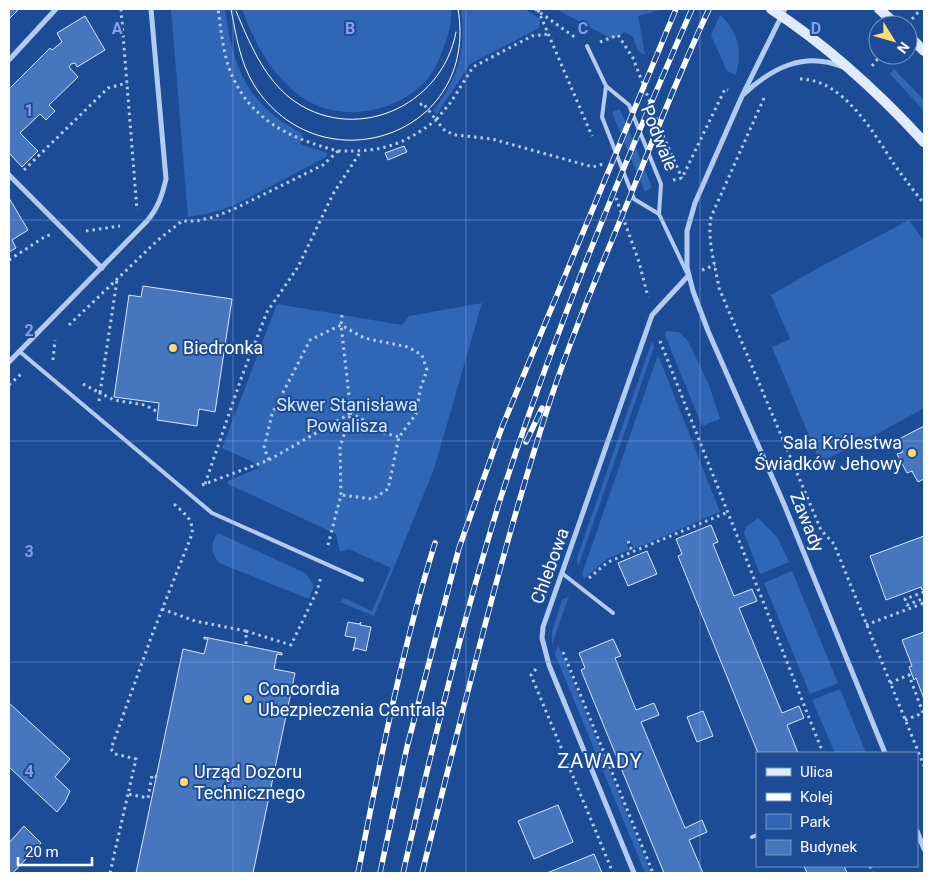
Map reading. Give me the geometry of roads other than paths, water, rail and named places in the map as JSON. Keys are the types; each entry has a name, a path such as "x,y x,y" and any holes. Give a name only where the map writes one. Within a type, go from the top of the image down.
{"main road":[{"path":"771,9 783,12 862,78 924,142"}],"street":[{"path":"9,60 56,9"},
{"path":"9,362 157,209 166,179 151,9"},
{"name":"Zawady","path":"783,12 742,96 691,215 686,252 688,276 708,331 781,496 885,752"},
{"name":"Zawady","path":"742,96 775,70 800,63 833,63 862,78"},
{"path":"9,175 102,268"},
{"name":"Chlebowa","path":"634,873 548,666 542,638 543,627 652,314 688,276"},
{"path":"918,834 924,849"}],"lane":[{"name":"Podwale","path":"587,46 606,86 629,105 661,184 659,214"},
{"path":"606,86 602,117 634,199 659,214"},
{"name":"Zawady","path":"659,214 688,276"},
{"path":"19,352 212,513 362,580"},
{"path":"563,574 613,613"},
{"path":"752,837 756,835"}],"tram line":[{"path":"231,9 239,48 249,76 254,85 283,117 317,135 353,140 389,134 421,116 445,89 458,53 458,9"},
{"path":"236,11 264,69 280,89 290,98 314,112 340,119 366,118 391,112 414,99 433,81 447,59 456,32"}],"railway":[{"path":"380,873 407,747 459,548 502,427 676,9"},
{"path":"403,873 460,639 500,500 543,375 590,252 692,9"},
{"path":"422,873 497,579 549,404 587,301 678,79 709,9"},
{"path":"526,442 542,408"},
{"path":"358,873 401,666 435,543"}],"place":[{"name":"Biedronka","path":"173,348"},
{"name":"Sala Królestwa Świadków Jehowy","path":"912,453"},
{"name":"Concordia Ubezpieczenia Centrala","path":"248,699"},
{"name":"Urząd Dozoru Technicznego","path":"184,782"}],"district":[{"name":"ZAWADY","path":"600,761"}],"park label":[{"name":"Skwer Stanisława Powalisza","path":"347,415"}]}
